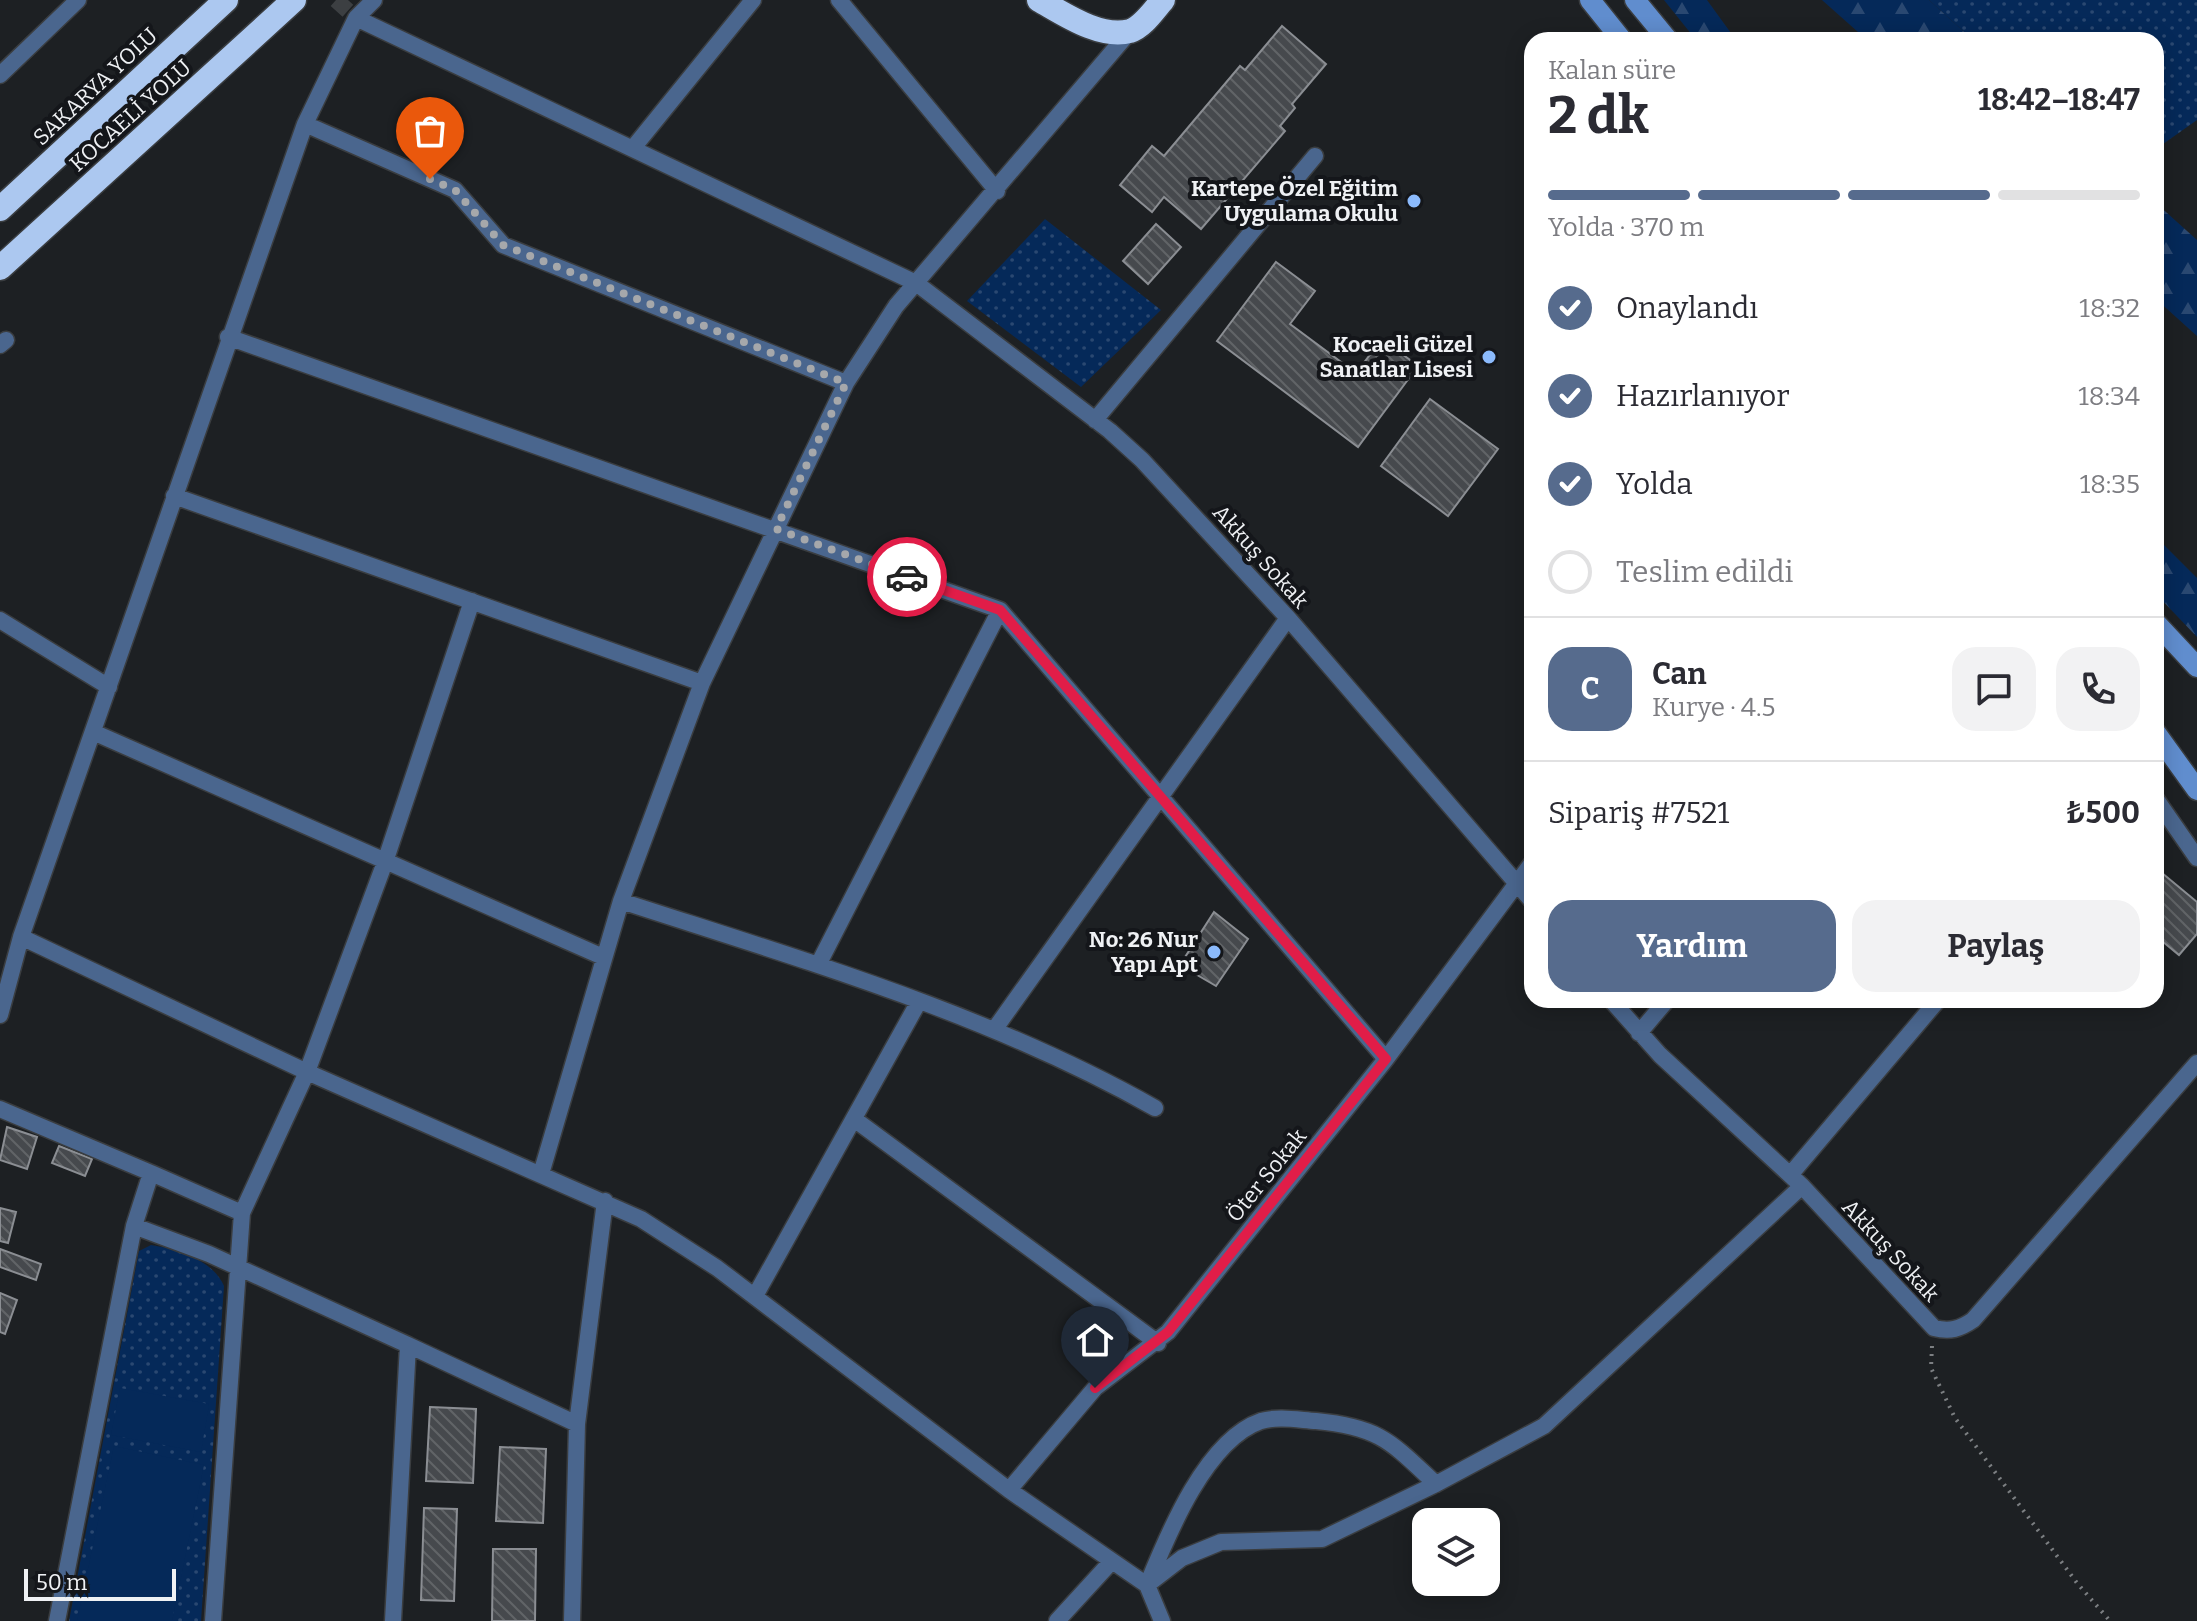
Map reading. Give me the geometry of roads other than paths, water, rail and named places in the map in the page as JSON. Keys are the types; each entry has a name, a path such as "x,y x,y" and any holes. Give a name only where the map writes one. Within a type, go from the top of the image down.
{"highway":[{"name":"SAKARYA YOLU","path":"0,209 226,0"},
{"name":"KOCAELİ YOLU","path":"0,268 294,0"},
{"path":"1039,0 1096,28 1131,30 1163,0"}],"main road":[{"path":"1590,0 1616,32"},
{"path":"1635,0 1661,32"},
{"path":"2164,632 2197,667"},
{"path":"2164,744 2197,790"}],"street":[{"path":"0,75 78,0"},
{"path":"0,1015 21,937 228,337 305,124 356,18 374,0"},
{"path":"633,148 753,0"},
{"path":"839,0 997,191"},
{"name":"Akkuş Sokak","path":"356,18 916,283 1095,420 1142,460 1288,618 1524,891"},
{"path":"541,1174 621,901 702,683 846,383 877,330 1131,30"},
{"path":"305,124 455,190 503,245 846,383"},
{"path":"1095,420 1315,156"},
{"path":"228,337 1000,610 1386,1059"},
{"path":"174,496 702,683"},
{"path":"213,1621 242,1213 307,1072 385,862 472,601"},
{"path":"818,965 1000,610"},
{"path":"994,1030 1288,618"},
{"path":"0,620 109,687"},
{"path":"93,732 603,957"},
{"path":"2164,811 2197,858"},
{"name":"Öter Sokak","path":"1009,1490 1110,1373 1158,1343 1386,1059 1524,874"},
{"path":"621,901 818,965 994,1030 1076,1066 1155,1108"},
{"path":"21,937 307,1072 605,1201 662,1232 755,1296 1009,1490 1147,1585 1162,1621"},
{"path":"755,1296 918,1003"},
{"name":"Akkuş Sokak","path":"1618,1008 1639,1033 1796,1180 1934,1328 1953,1330 1973,1320 2197,1063"},
{"path":"1639,1033 1660,1008"},
{"path":"1147,1585 1198,1549 1221,1542 1322,1539 1436,1484 1544,1426 1796,1180 1932,1008"},
{"path":"0,1109 242,1213"},
{"path":"854,1119 1158,1343"},
{"path":"57,1621 134,1226 151,1173"},
{"path":"572,1621 577,1424 605,1201"},
{"path":"134,1226 236,1268 577,1424"},
{"path":"393,1621 408,1345"},
{"path":"1147,1585 1168,1535 1209,1466 1237,1436 1263,1421 1351,1424 1393,1443 1436,1484"},
{"path":"1057,1621 1111,1562"}],"tunnel":[{"path":"336,0 356,18"}],"place":[{"name":"Kartepe Özel Eğitim Uygulama Okulu","path":"1414,201"},
{"name":"Kocaeli Güzel Sanatlar Lisesi","path":"1489,357"},
{"name":"No: 26 Nur Yapı Apt","path":"1214,952"}]}
